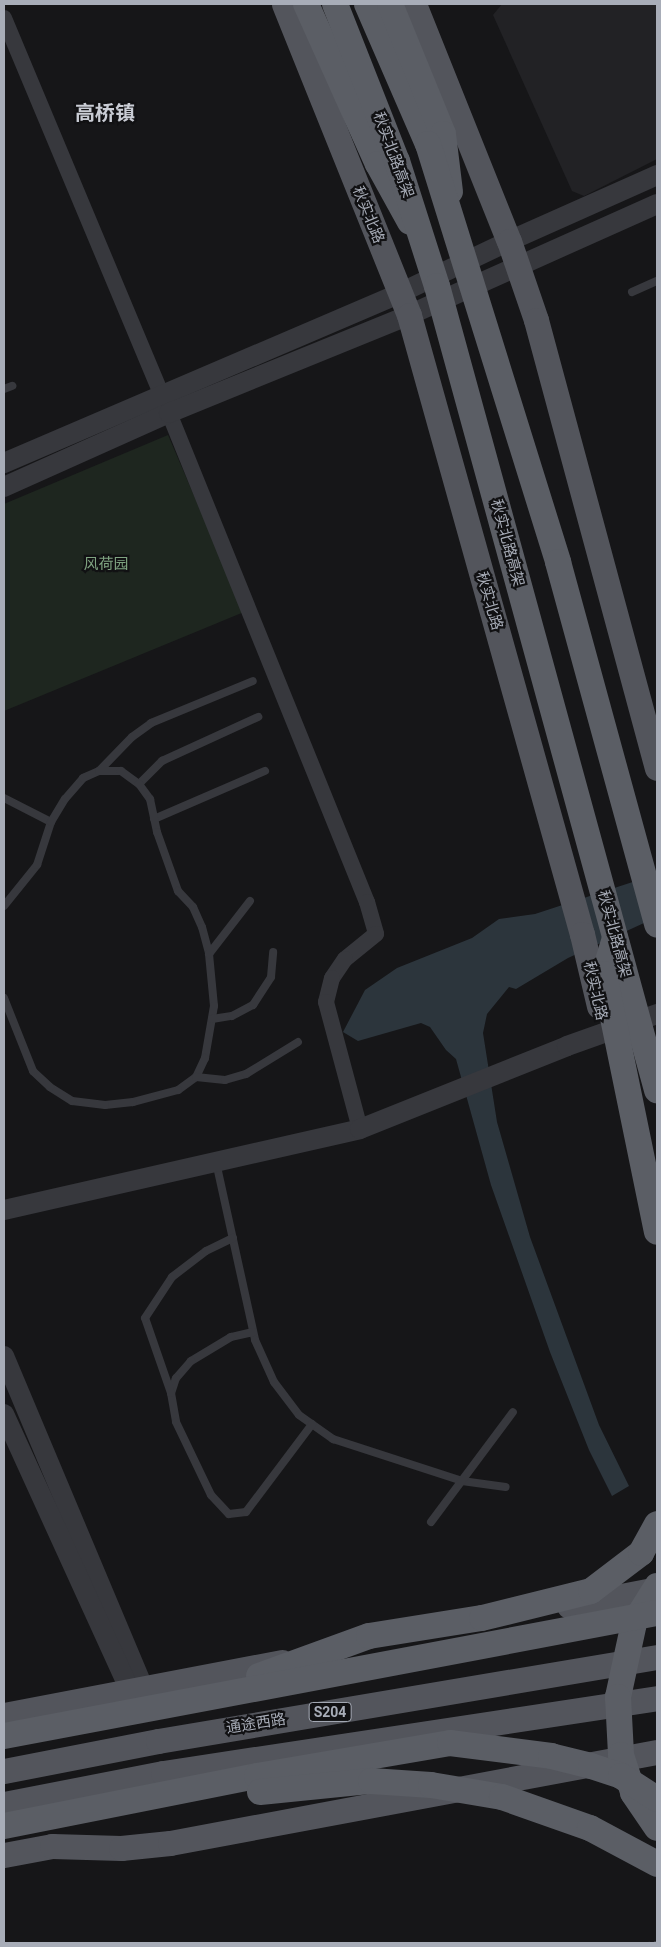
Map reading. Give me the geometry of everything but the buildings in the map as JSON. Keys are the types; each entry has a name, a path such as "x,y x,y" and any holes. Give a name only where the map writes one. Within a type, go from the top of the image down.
{"highway":[{"name":"秋实北路高架","path":"335,4 397,161 424,246 657,1090"},
{"path":"367,4 428,144 558,562 657,925"},
{"path":"390,4 443,134 454,230"},
{"path":"310,14 378,164 424,246"},
{"path":"615,938 604,974 657,1232"},
{"path":"189,1699 369,1636 482,1618 591,1590 641,1553 657,1524"},
{"path":"657,1587 634,1622 618,1697 620,1755 633,1793 657,1828"},
{"path":"4,1736 189,1699 258,1690 657,1613"},
{"path":"4,1826 293,1769 450,1744 551,1756 591,1766 621,1776 657,1799"},
{"path":"72,1812 167,1806 371,1781 431,1785 502,1797 590,1828 657,1864"}],"main road":[{"name":"秋实北路","path":"284,4 404,304 582,934 604,1032 657,1210"},
{"path":"414,4 509,240 536,320 657,768"},
{"path":"4,1715 657,1587"},
{"name":"通途西路","path":"4,1771 158,1740 657,1657"},
{"name":"S204","path":"4,1804 164,1773 657,1698"},
{"path":"4,1855 52,1846 121,1848 170,1843 657,1752"}],"street":[{"path":"4,18 169,413 367,902 376,934 345,959 332,978 326,1002 360,1129"},
{"path":"4,487 404,304 509,240 657,175"},
{"path":"4,464 160,395 404,304 517,266 657,204"},
{"path":"4,1210 360,1129 604,1032 657,1014"},
{"path":"4,1356 137,1690"},
{"path":"4,1414 14,1445 137,1690"}],"lane":[{"path":"632,292 657,281"},
{"path":"4,390 12,386"},
{"path":"4,906 37,865 51,822 64,799 83,778 99,771 132,737 150,723 253,681"},
{"path":"139,784 162,761 258,717"},
{"path":"4,998 33,1071 50,1087 72,1101 105,1105 132,1102 178,1090 196,1077 205,1058 212,1018 209,954 192,907 178,891 154,819 150,799 139,784 121,771 99,771"},
{"path":"154,819 265,771"},
{"path":"4,798 51,822"},
{"path":"209,954 250,901"},
{"path":"212,1018 232,1016 253,1005 271,977 273,952"},
{"path":"196,1077 225,1080 246,1074 298,1042"},
{"path":"216,1162 253,1332 274,1382 299,1414 333,1440 462,1480 506,1487"},
{"path":"233,1238 206,1251 172,1276 145,1318 171,1393 176,1422 212,1495 229,1514 236,1515 246,1512 312,1424"},
{"path":"171,1393 176,1378 191,1361 231,1337 253,1332"},
{"path":"431,1522 514,1412"}],"path":[{"path":"648,1943 657,1942"}],"shaded area":[{"path":"502,4 657,4 657,159 584,196 572,191 493,15"},
{"path":"657,874 657,917 568,958 516,989 509,987 487,1014 483,1033 497,1122 530,1237 599,1425 629,1486 612,1496 589,1450 550,1352 491,1185 456,1059 446,1050 430,1027 421,1023 358,1041 343,1032 365,990 397,968 472,938 499,919 535,914"}],"green space":[{"name":"风荷园","path":"168,435 244,612 4,711 4,504"}],"district":[{"name":"高桥镇","path":"105,113"}]}
